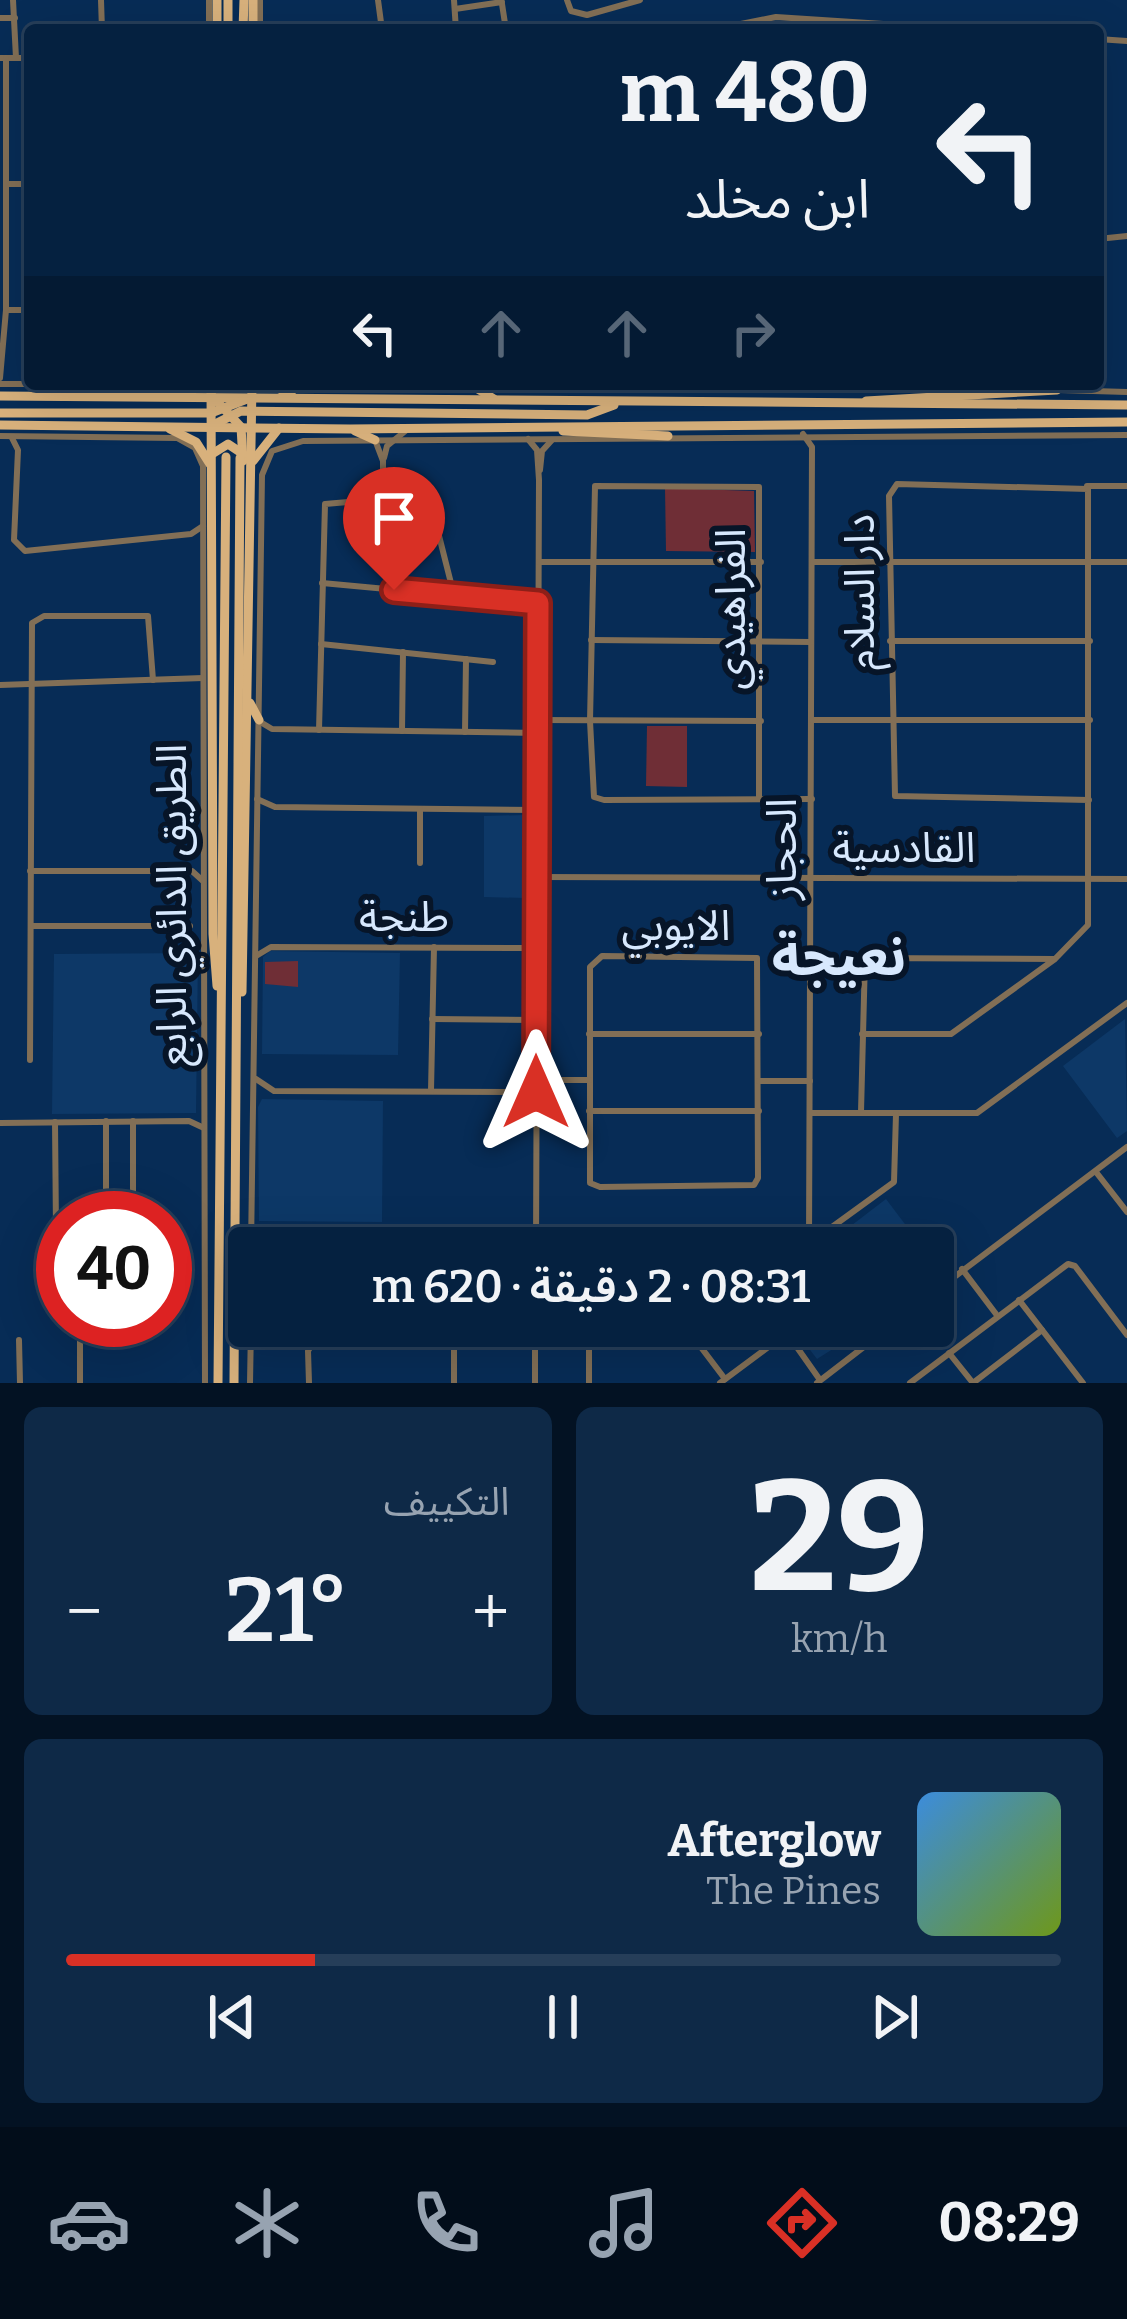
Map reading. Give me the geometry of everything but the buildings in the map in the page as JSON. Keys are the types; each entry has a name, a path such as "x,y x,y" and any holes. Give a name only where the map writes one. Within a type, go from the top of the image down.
{"main road":[{"path":"13,384 34,396"},
{"path":"184,394 190,390"},
{"path":"217,390 246,428 251,465 246,965 238,1003"},
{"path":"217,390 212,413 208,546 213,962 221,997"},
{"path":"212,426 252,390"},
{"path":"251,605 244,570 242,456 252,390"},
{"path":"0,396 252,390 297,398 498,402 1127,405"},
{"path":"282,390 297,398"},
{"path":"475,390 498,402"},
{"path":"859,404 888,395 1057,390"},
{"path":"0,412 587,415 616,404"},
{"path":"524,432 1127,422"},
{"path":"0,424 668,436"},
{"path":"160,426 196,442 212,476"},
{"path":"251,465 280,428"},
{"path":"350,429 375,440"},
{"path":"212,454 228,444 242,456"},
{"name":"الطريق الدائري الرابع","path":"234,1383 242,456"},
{"name":"الطريق الدائري الرابع","path":"218,1383 226,457"},
{"path":"203,570 208,546"},
{"path":"248,698 260,720"},
{"path":"202,700 212,716"},
{"path":"203,841 212,814"},
{"path":"248,844 257,824"}],"street":[{"path":"2,377 6,310 3,195 13,0"},
{"path":"567,0 571,11 587,15 640,0"},
{"path":"455,4 501,1"},
{"path":"742,24 764,17 875,24"},
{"path":"806,19 806,24"},
{"path":"0,20 15,20"},
{"path":"6,184 24,184"},
{"path":"6,310 24,310"},
{"path":"2,377 24,384"},
{"path":"2,377 13,384"},
{"path":"415,400 428,390"},
{"path":"18,450 44,425"},
{"path":"383,461 395,439 409,428"},
{"path":"524,432 537,450 538,480 536,1227"},
{"path":"383,499 383,461 375,440 524,432 649,442 668,436 802,434 1127,435"},
{"path":"802,434 812,447 824,434"},
{"path":"0,436 177,438 200,457 208,546"},
{"path":"10,436 18,450 14,540 25,551 191,534 203,526"},
{"path":"538,480 544,448 556,437"},
{"name":"الطريق الدائري الرابع","path":"251,1227 262,475 272,451 294,441 375,440"},
{"name":"الحجاز","path":"807,1227 812,447"},
{"name":"الفراهيدي","path":"760,799 760,487 604,484 592,491 590,789 599,800 812,800"},
{"name":"دار السلام","path":"1087,486 897,484 889,496 890,783 900,800 1089,800"},
{"path":"862,1034 951,1034 1085,933 1090,720 1087,486 1127,486"},
{"path":"320,730 325,504 383,499 431,504 454,595"},
{"path":"191,534 208,546"},
{"path":"394,552 394,590"},
{"path":"538,562 761,562"},
{"path":"811,562 1127,562"},
{"name":"الطريق الدائري الرابع","path":"203,570 205,1383"},
{"path":"322,583 538,603"},
{"path":"30,1060 32,623 44,616 148,616 153,680"},
{"path":"591,640 812,642"},
{"path":"890,641 1090,641"},
{"path":"321,644 494,662"},
{"path":"403,652 403,731"},
{"path":"465,732 466,659"},
{"path":"0,686 203,678"},
{"path":"260,720 272,730"},
{"path":"538,720 761,721"},
{"path":"812,720 1090,720"},
{"path":"259,740 272,730 538,733"},
{"path":"257,799 275,807 538,810"},
{"path":"257,824 275,807"},
{"path":"420,809 420,863"},
{"path":"31,871 192,871 203,860"},
{"path":"192,871 203,882"},
{"name":"القادسية","path":"537,877 1127,879"},
{"path":"31,926 190,926 203,917"},
{"path":"190,926 203,938"},
{"path":"255,958 271,946 256,935"},
{"name":"طنجة","path":"271,946 537,947"},
{"path":"431,1091 434,947"},
{"path":"861,1112 863,964 870,955 1055,959"},
{"name":"الايوبي","path":"751,956 760,963 759,1034 754,1185 590,1183 590,967 596,957 751,956"},
{"path":"810,1113 977,1113 1127,1003"},
{"path":"432,1019 537,1020"},
{"path":"589,1034 759,1034"},
{"path":"255,1076 274,1091"},
{"path":"536,1080 589,1080"},
{"path":"759,1081 810,1081"},
{"path":"254,1105 274,1091 536,1092"},
{"path":"189,1120 206,1108"},
{"path":"589,1111 759,1111"},
{"path":"831,1227 894,1182 896,1114"},
{"path":"0,1123 189,1120 206,1130"},
{"path":"106,1121 106,1191"},
{"path":"133,1121 133,1191"},
{"path":"55,1122 56,1191"},
{"path":"954,1275 1127,1148"},
{"path":"1096,1171 1127,1211"},
{"path":"910,1383 996,1314 1072,1264 1127,1335"},
{"path":"962,1268 996,1314"},
{"path":"1018,1299 1080,1382"},
{"path":"949,1352 973,1383 1042,1330"},
{"path":"309,1383 308,1351 316,1338 440,1336 454,1348 454,1383"},
{"path":"19,1340 20,1383"},
{"path":"80,1347 80,1383"},
{"path":"250,1347 250,1383"},
{"path":"535,1347 535,1383"},
{"path":"589,1347 589,1383"},
{"path":"700,1347 722,1381 764,1347"},
{"path":"796,1347 818,1382 863,1347"},
{"path":"194,1383 205,1372"}],"shaded area":[{"path":"665,488 754,491 755,552 666,551"},
{"path":"647,726 687,726 687,787 646,786"},
{"path":"525,815 525,898 484,897 484,816"},
{"path":"270,951 400,953 398,1055 262,1054 263,957"},
{"path":"198,953 196,1113 52,1114 54,954"},
{"path":"298,961 298,987 265,984 265,962"},
{"path":"1125,1019 1127,1131 1117,1138 1063,1066"},
{"path":"262,1099 383,1101 382,1222 259,1221 258,1107"},
{"path":"886,1199 907,1227 849,1227"},
{"path":"808,1347 836,1347 817,1359"}],"tunnel":[{"path":"240,390 240,405"}],"district":[{"name":"نعيجة","path":"839,957"}],"route":[{"path":"394,590 538,603 536,1092"}]}
